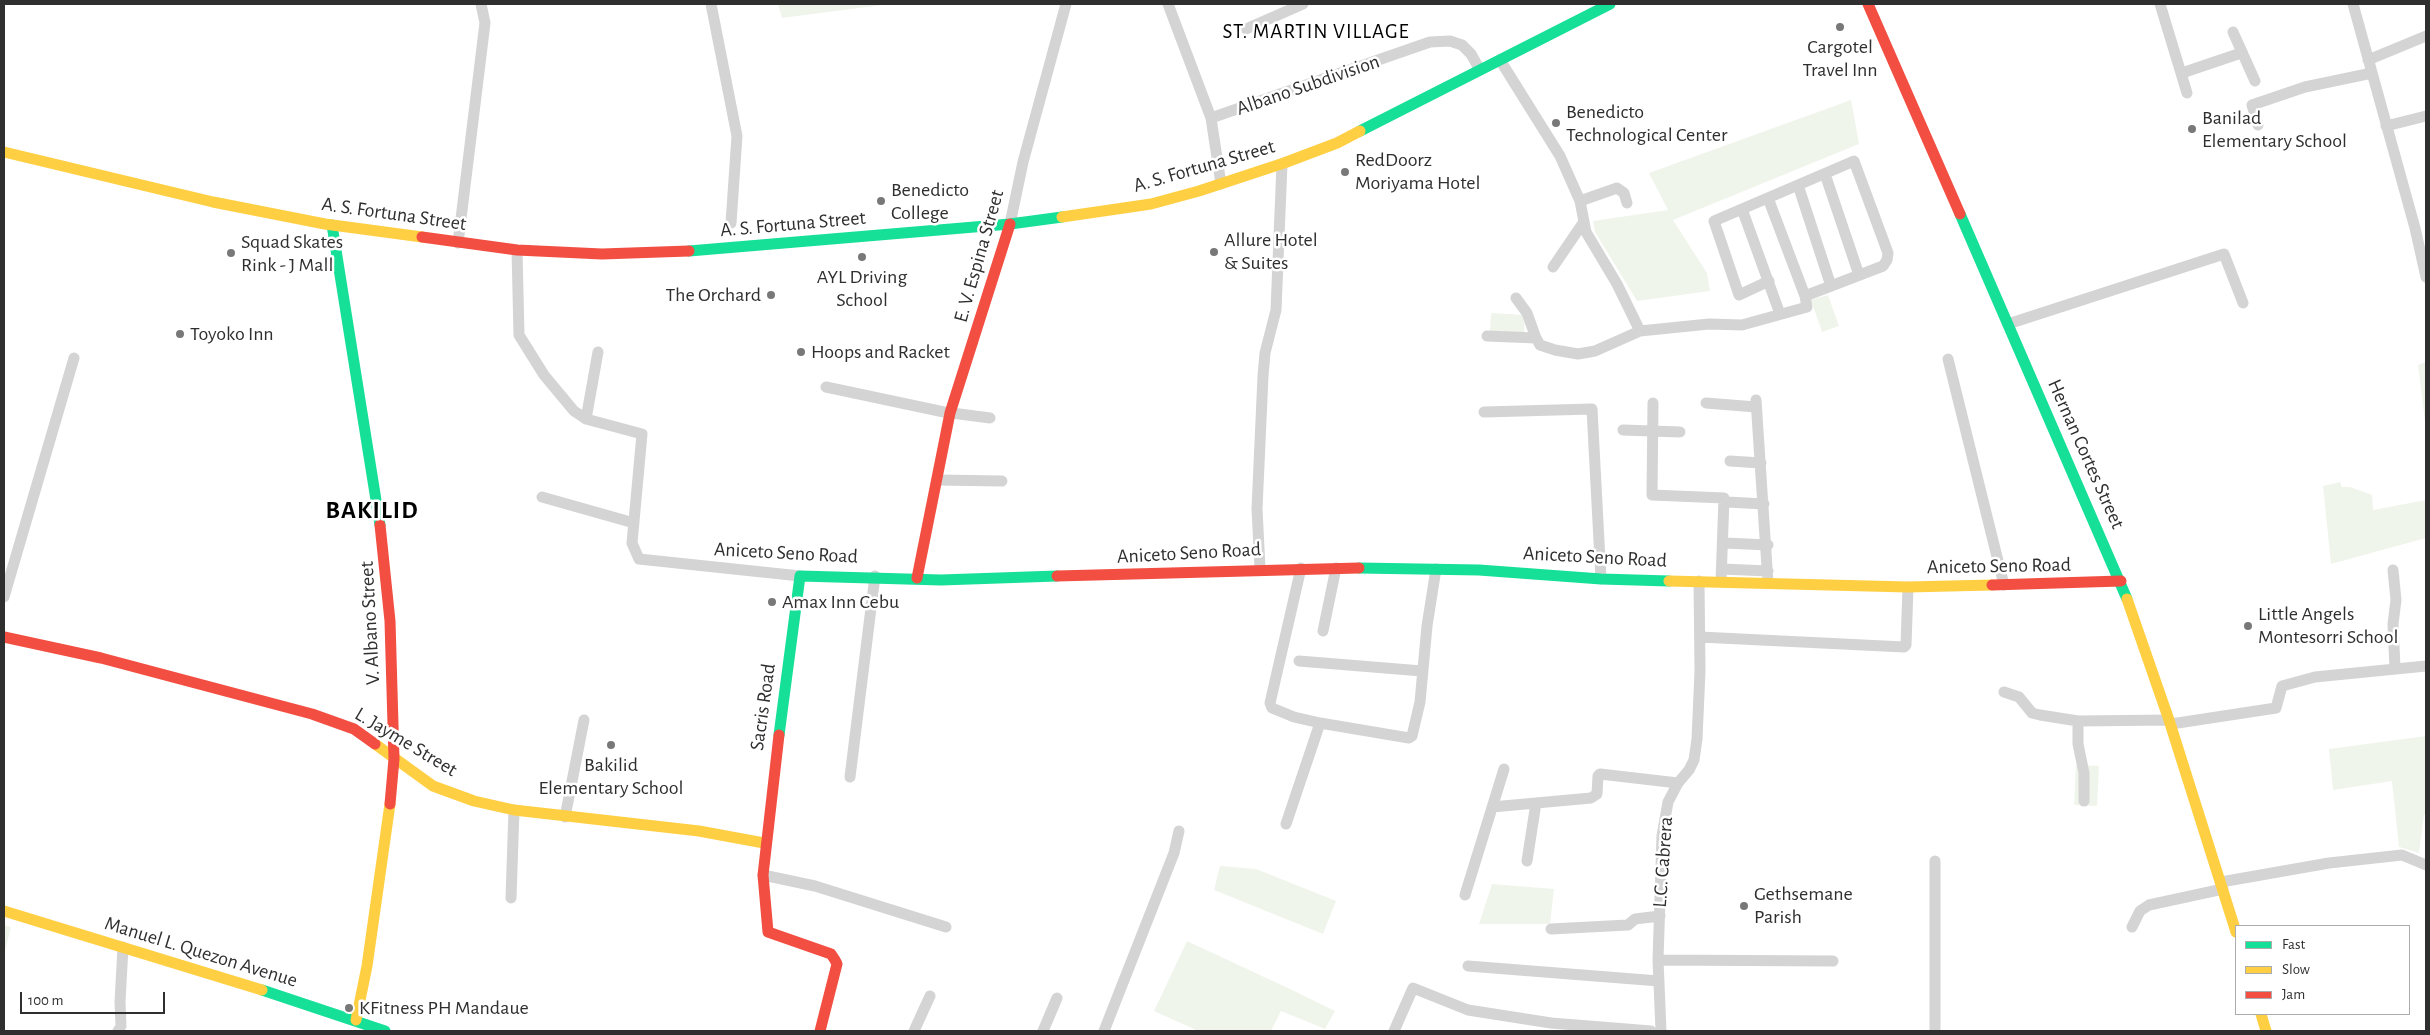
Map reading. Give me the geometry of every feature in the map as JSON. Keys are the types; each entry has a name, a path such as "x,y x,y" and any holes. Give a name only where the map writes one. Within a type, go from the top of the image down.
{"street":[{"path":"458,243 485,23 481,4"},
{"path":"711,4 737,136 731,223"},
{"name":"E. V. Espina Street","path":"917,578 950,413 1010,224 1023,162 1066,4"},
{"name":"Albano Subdivision","path":"1168,4 1211,118 1221,184"},
{"path":"1246,29 1303,4"},
{"name":"A. S. Fortuna Street","path":"4,152 213,202 332,225 517,250 602,254 661,253 760,247 1010,224 1138,206 1221,184 1282,164 1337,143 1610,4"},
{"name":"Hernan Cortes Street","path":"1868,4 2121,581 2170,722 2235,929"},
{"path":"2160,4 2187,93"},
{"path":"2353,4 2415,228 2426,277"},
{"path":"2233,32 2255,81"},
{"path":"2368,60 2426,36"},
{"name":"Albano Subdivision","path":"1211,118 1430,42 1450,41 1462,45 1471,54 1480,70"},
{"path":"2182,73 2241,53"},
{"path":"1500,60 1560,156 1580,201 1586,232 1617,284 1640,331"},
{"path":"2258,125 2252,105 2305,87 2372,73"},
{"path":"2386,126 2426,116"},
{"path":"1768,281 1739,294 1714,220 1854,161 1888,253 1883,266 1805,296"},
{"path":"1260,568 1257,509 1263,376 1265,354 1276,310 1282,164"},
{"path":"1825,174 1859,275"},
{"path":"1798,185 1831,286"},
{"path":"1580,201 1618,188 1624,193 1627,203"},
{"path":"1516,298 1527,313 1540,345 1578,354 1595,351 1640,331 1709,324 1742,324 1807,307 1805,296 1768,198"},
{"path":"1742,209 1780,314"},
{"path":"1553,267 1583,223"},
{"name":"V. Albano Street","path":"332,225 385,552 390,621 394,759 367,966 356,1020"},
{"name":"Aniceto Seno Road","path":"517,250 518,319 521,341 544,376 574,411 586,419 642,434 632,543 639,559 645,561 800,576 874,576 941,580 1064,577 1260,568 1436,568 1601,579 1722,581 1768,577 1908,587 2121,581"},
{"path":"2008,324 2224,254 2243,303"},
{"path":"1487,336 1536,338"},
{"path":"586,419 598,352"},
{"path":"4,597 74,358"},
{"path":"1948,359 2004,585"},
{"path":"826,387 950,413 990,418"},
{"path":"1653,403 1652,495 1724,498 1722,581"},
{"path":"1706,403 1756,403 1768,545 1768,577 1722,569"},
{"path":"1484,412 1592,409 1601,579"},
{"path":"1623,430 1680,432"},
{"path":"1730,461 1761,463"},
{"path":"937,480 1002,481"},
{"path":"542,497 634,523"},
{"path":"1727,502 1764,504"},
{"path":"1725,543 1768,545"},
{"path":"1301,568 1270,703 1274,710 1320,722 1409,738 1412,736 1420,702 1422,671 1436,568"},
{"path":"1323,631 1336,568"},
{"path":"2393,570 2396,600 2393,624 2395,668"},
{"name":"Sacris Road","path":"800,576 764,843 763,875 768,932 831,954 837,964 820,1031"},
{"path":"850,777 874,576"},
{"name":"L.C. Cabrera","path":"1661,1031 1658,960 1662,836 1668,802 1694,760 1698,740 1699,581"},
{"path":"1700,637 1904,647 1906,645 1908,587"},
{"name":"L. Jayme Street","path":"4,637 86,654 312,714 354,729 433,786 474,801 514,810 699,831 764,843"},
{"path":"1299,661 1422,671"},
{"path":"2004,692 2018,697 2032,713 2078,722 2170,722 2276,708 2282,686 2315,677 2426,666"},
{"path":"565,816 584,720"},
{"path":"1286,824 1320,722"},
{"path":"2078,722 2078,744 2084,773 2084,801"},
{"path":"1464,895 1504,769"},
{"path":"1492,807 1591,798 1597,794 1598,776 1600,774 1678,783"},
{"path":"1527,861 1536,803"},
{"path":"511,898 514,810"},
{"path":"1104,1031 1174,853 1179,831"},
{"path":"2132,927 2140,911 2149,906 2222,886 2368,858 2402,855 2426,865"},
{"path":"1935,861 1935,1031"},
{"path":"763,875 816,886 946,927"},
{"name":"Manuel L. Quezon Avenue","path":"4,911 356,1020 385,1031"},
{"path":"1551,930 1628,925 1635,919 1660,916"},
{"path":"118,1031 121,1026 120,1002 123,947"},
{"path":"1658,960 1833,961"},
{"path":"1468,966 1659,981"},
{"path":"1394,1031 1413,988 1468,1010 1551,1023 1651,1031"},
{"path":"914,1031 930,996"},
{"path":"1043,1031 1057,998"},
{"path":"2261,1015 2266,1031"}],"shaded area":[{"path":"778,4 890,4 782,18"},
{"path":"1851,100 1859,144 1673,220 1707,273 1710,291 1637,301 1595,232 1593,221 1668,210 1649,173"},
{"path":"1828,295 1839,326 1822,332 1811,300"},
{"path":"1491,313 1525,315 1524,333 1490,331"},
{"path":"2426,362 2426,430 2418,365"},
{"path":"2340,482 2342,487 2350,487 2372,495 2373,510 2426,500 2426,538 2331,564 2323,486"},
{"path":"2426,736 2426,815 2424,815 2419,853 2399,847 2392,781 2333,790 2329,749"},
{"path":"2076,765 2099,766 2097,806 2074,805"},
{"path":"1220,866 1256,869 1336,901 1323,934 1214,890"},
{"path":"1492,884 1554,889 1550,924 1479,924"},
{"path":"4,925 11,927 4,955"},
{"path":"1187,941 1335,1011 1325,1029 1281,1011 1271,1031 1198,1031 1154,1011"}],"traffic: fast":[{"path":"1360,131 1610,4"},
{"path":"1960,214 2127,599"},
{"path":"689,251 1010,224 1062,217"},
{"path":"332,225 380,525"},
{"path":"1359,568 1479,570 1601,579 1669,581"},
{"path":"779,735 800,576 941,580 1057,576"},
{"path":"262,990 385,1031"}],"traffic: slow":[{"path":"1062,217 1151,204 1199,191 1284,163 1337,143 1360,131"},
{"path":"4,152 213,202 325,224 422,237"},
{"path":"1669,581 1908,587 1992,585"},
{"path":"2127,599 2169,720 2235,929"},
{"path":"375,744 433,786 474,801 514,810 699,831 764,843"},
{"path":"356,1020 367,966 390,804"},
{"path":"4,911 262,990"},
{"path":"2261,1015 2266,1031"}],"traffic: jam":[{"path":"1868,4 1960,214"},
{"path":"917,578 950,413 1010,224"},
{"path":"422,237 517,250 602,254 689,251"},
{"path":"380,525 390,621 394,759 390,804"},
{"path":"1057,576 1359,568"},
{"path":"1992,585 2121,581"},
{"path":"4,637 101,658 312,714 354,729 375,744"},
{"path":"779,735 763,875 768,932 831,954 835,960 837,964 820,1031"}],"place":[{"name":"Cargotel Travel Inn","path":"1840,27"},
{"name":"Benedicto Technological Center","path":"1556,123"},
{"name":"Banilad Elementary School","path":"2192,129"},
{"name":"RedDoorz Moriyama Hotel","path":"1345,172"},
{"name":"Benedicto College","path":"881,201"},
{"name":"Allure Hotel & Suites","path":"1214,252"},
{"name":"Squad Skates Rink - J Mall","path":"231,253"},
{"name":"AYL Driving School","path":"862,257"},
{"name":"The Orchard","path":"771,295"},
{"name":"Toyoko Inn","path":"180,334"},
{"name":"Hoops and Racket","path":"801,352"},
{"name":"Amax Inn Cebu","path":"772,602"},
{"name":"Little Angels Montesorri School","path":"2248,626"},
{"name":"Bakilid Elementary School","path":"611,745"},
{"name":"Gethsemane Parish","path":"1744,906"},
{"name":"KFitness PH Mandaue","path":"349,1008"}],"district":[{"name":"ST. MARTIN VILLAGE","path":"1316,32"},
{"name":"BAKILID","path":"372,510"}]}
